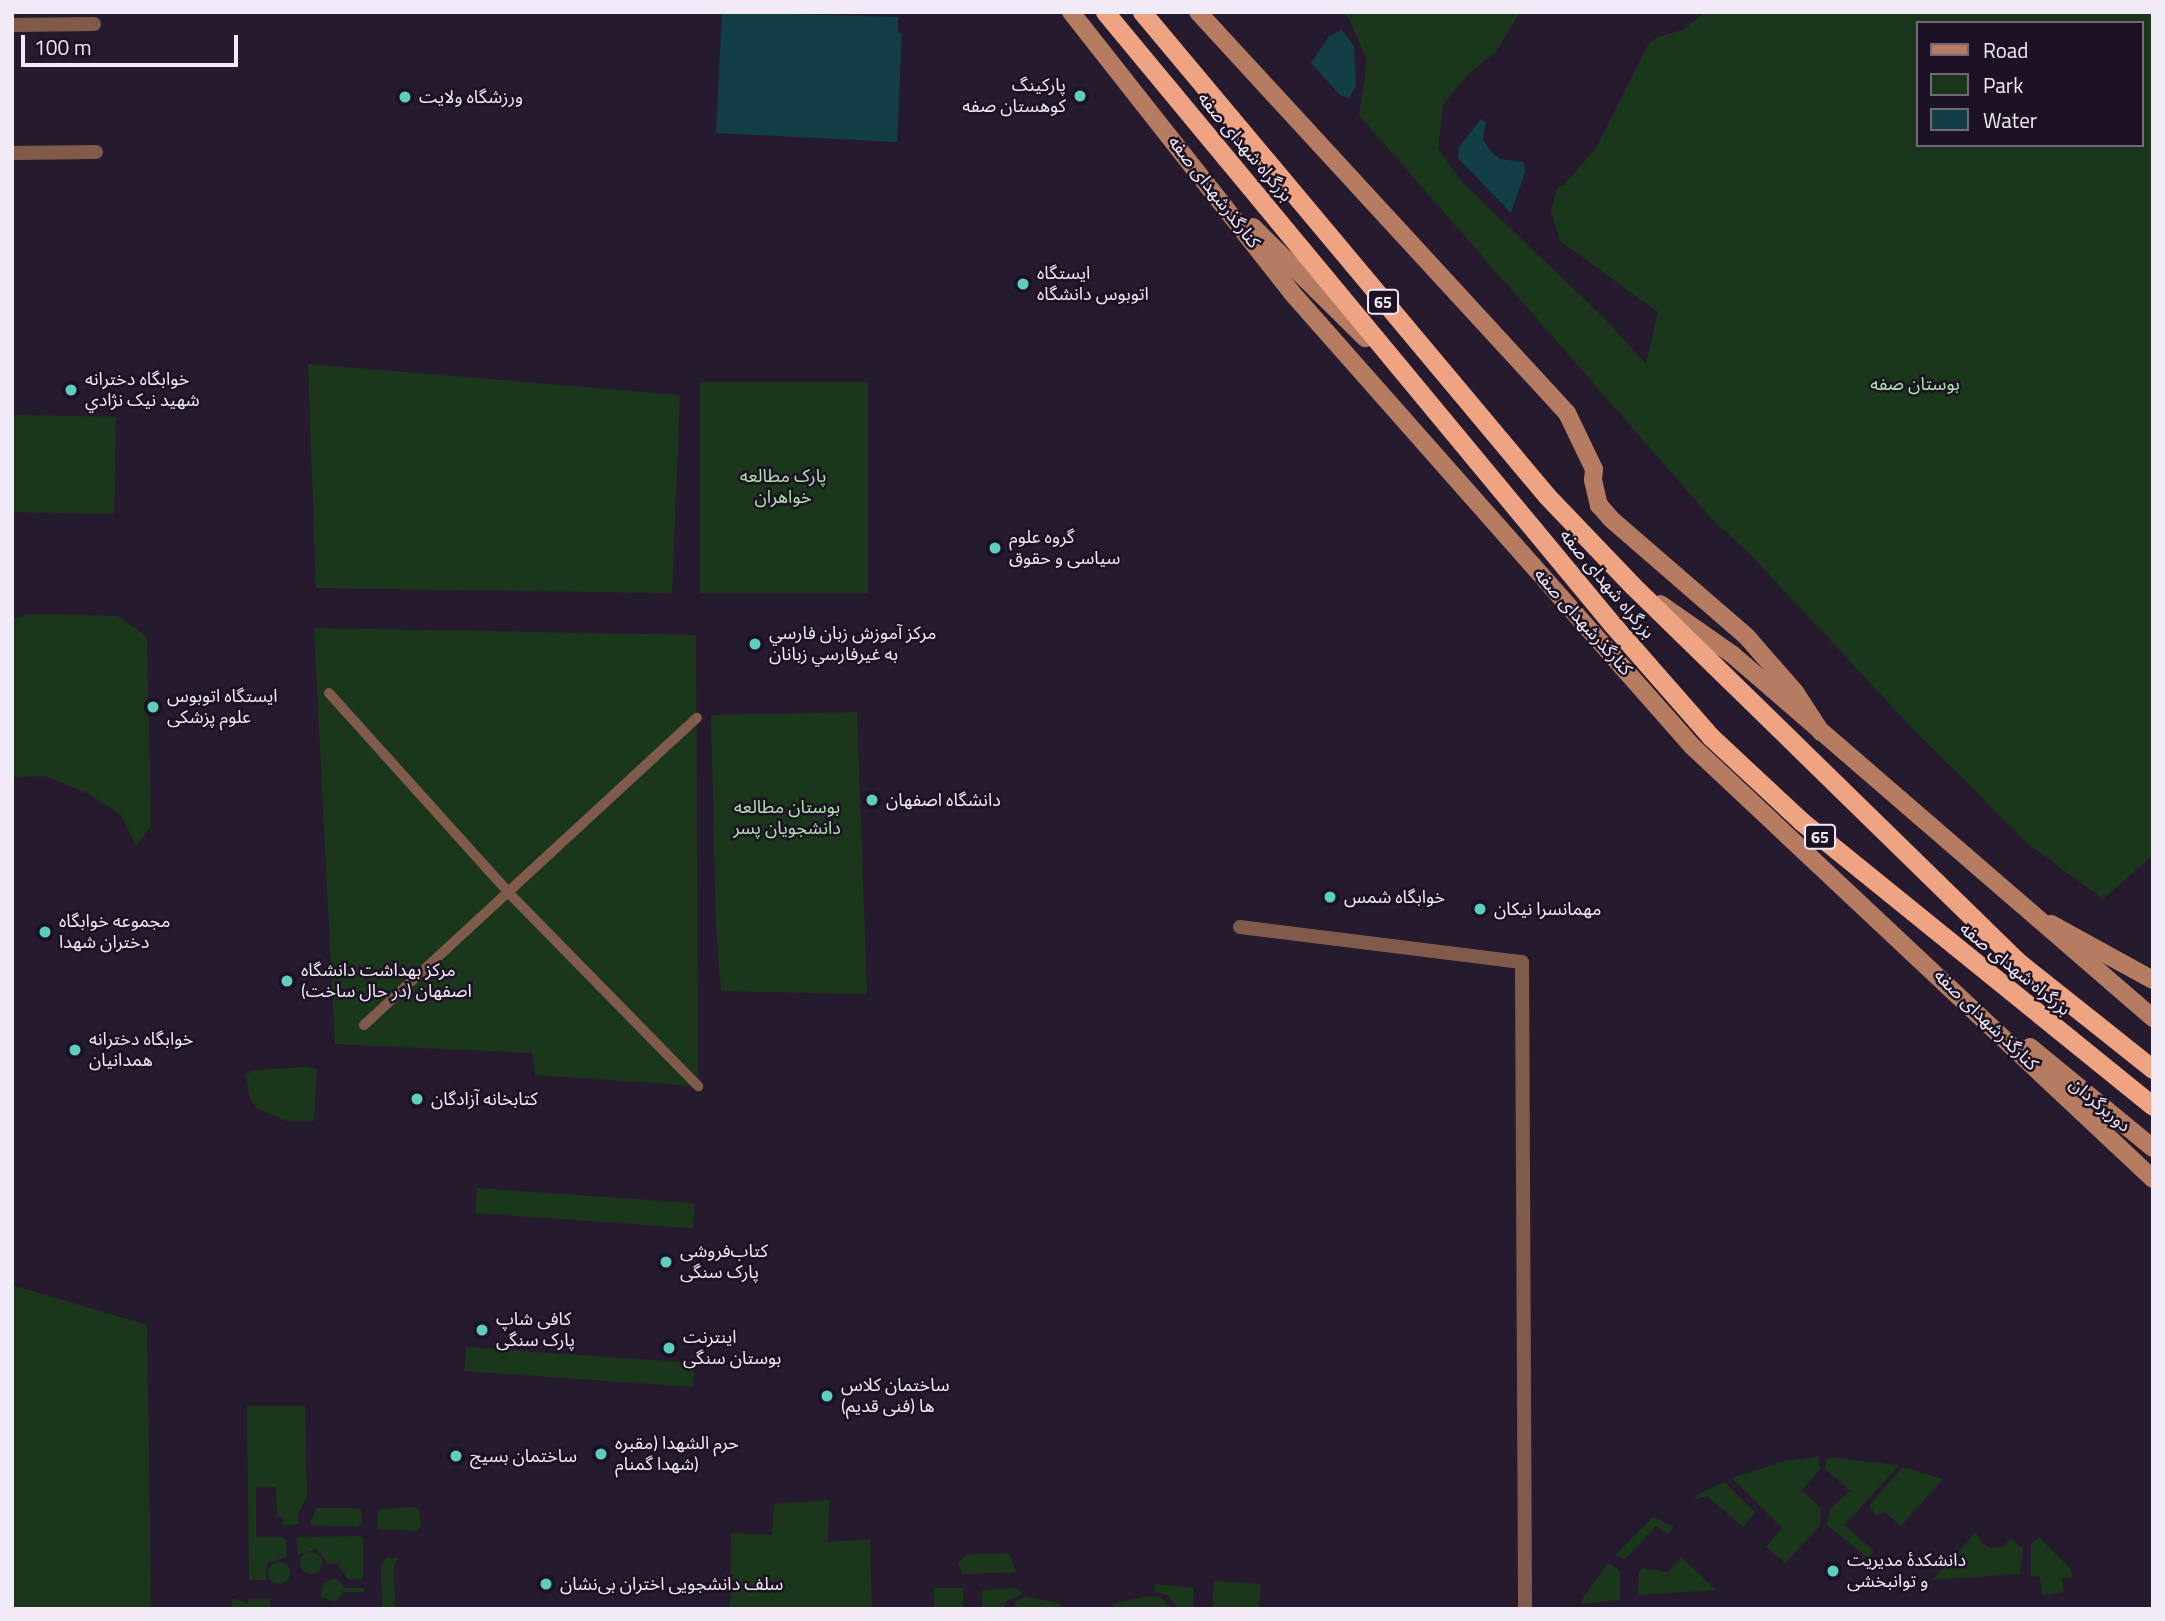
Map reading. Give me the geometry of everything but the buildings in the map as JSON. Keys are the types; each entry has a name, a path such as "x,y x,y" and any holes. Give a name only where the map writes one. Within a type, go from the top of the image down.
{"highway":[{"name":"بزرگراه شهدای صفه","path":"1105,12 1612,624 1710,736 1801,821 2153,1106"},
{"name":"بزرگراه شهدای صفه","path":"1142,12 1547,496 1632,585 2017,961 2153,1069"}],"main road":[{"name":"کنارگذرشهدای صفه","path":"1071,12 1301,302 1693,747 1917,954 2153,1179"},
{"path":"1080,12 1185,156"},
{"path":"1198,12 1567,412 1594,469 1595,492 1611,520 1747,637 1795,692 1821,732"},
{"path":"1201,175 1446,423"},
{"path":"1632,585 1733,655 2153,1018"},
{"path":"2026,911 2148,976"},
{"name":"دوربرگردان","path":"1917,954 2153,1148"}],"street":[{"path":"12,25 94,24"},
{"path":"12,153 96,152"},
{"path":"329,694 508,892 698,1086"},
{"path":"364,1025 697,718"},
{"path":"1240,927 1522,962 1525,1609"}],"green space":[{"name":"بوستان صفه","path":"1342,12 1520,12 1496,52 1468,74 1443,105 1438,149 1464,184 1604,318 1646,364 1658,312 1560,241 1551,211 1557,188 1564,185 1596,148 1649,43 1658,37 1683,30 1705,12 2153,12 2153,855 2103,899 2031,846 1913,729 1750,554 1712,519 1359,115 1367,60 1349,18"},
{"path":"308,364 680,395 672,593 316,588"},
{"name":"پارک مطالعه خواهران","path":"700,382 868,382 868,593 700,593"},
{"path":"12,415 116,417 114,514 12,512"},
{"path":"30,614 118,616 147,637 151,826 136,846 121,815 89,794 45,776 12,777 12,619"},
{"path":"314,628 696,635 698,1086 535,1075 532,1053 335,1044"},
{"name":"بوستان مطالعه دانشجویان پسر","path":"857,712 867,994 721,991 716,925 711,715"},
{"path":"307,1067 317,1069 314,1121 287,1121 256,1108 249,1096 246,1074 255,1070"},
{"path":"477,1188 694,1203 693,1228 475,1213"},
{"path":"12,1285 147,1325 151,1609 12,1609"},
{"path":"466,1347 694,1363 693,1387 464,1371"},
{"path":"247,1406 305,1406 307,1497 298,1515 299,1524 283,1525 283,1517 277,1517 276,1487 256,1487 256,1537 282,1537 286,1541 286,1557 267,1563 266,1580 249,1580"},
{"path":"1818,1457 1820,1469 1802,1490 1821,1509 1820,1526 1785,1563 1766,1547 1782,1528 1732,1478 1785,1461"},
{"path":"1827,1459 1899,1465 1845,1525 1874,1551 1868,1558 1827,1525 1830,1509 1850,1491 1825,1469"},
{"path":"1903,1467 1943,1479 1901,1526 1883,1511 1877,1516 1869,1506"},
{"path":"1724,1482 1755,1512 1743,1527 1707,1496 1694,1500 1697,1495"},
{"path":"829,1500 828,1542 870,1539 872,1609 730,1609 731,1533 772,1535 774,1504"},
{"path":"415,1507 419,1510 421,1527 416,1531 378,1529 378,1512 382,1509"},
{"path":"317,1508 357,1508 361,1510 362,1523 358,1527 312,1525 310,1522"},
{"path":"1653,1517 1674,1527 1668,1534 1656,1526 1627,1557 1624,1559 1616,1554"},
{"path":"1976,1532 1981,1542 1990,1548 2003,1547 2011,1538 2023,1549 2020,1574 1932,1580"},
{"path":"359,1536 363,1539 363,1577 360,1579 349,1580 336,1563 328,1564 316,1549 298,1555 297,1539 300,1537"},
{"path":"2039,1537 2070,1568 2073,1576 2062,1579 2064,1592 2042,1595 2040,1576 2031,1577 2031,1544"},
{"path":"311,1552 319,1555 322,1563 319,1571 311,1574 303,1571 300,1563 303,1555"},
{"path":"1009,1553 1016,1572 963,1574 958,1564 965,1555"},
{"path":"1681,1557 1716,1590 1638,1595 1639,1573 1643,1568 1668,1572"},
{"path":"386,1558 398,1558 394,1565 395,1609 382,1609 381,1565"},
{"path":"279,1562 287,1565 290,1573 287,1581 279,1584 271,1581 268,1573 271,1565"},
{"path":"1608,1563 1620,1571 1620,1600 1583,1604 1580,1602"},
{"path":"336,1578 345,1588 364,1588 364,1592 344,1592 336,1602 321,1597 323,1583"},
{"path":"1214,1581 1261,1584 1259,1609 1212,1609"},
{"path":"1155,1584 1193,1588 1194,1609 1178,1609 1168,1595 1154,1592"},
{"path":"934,1588 963,1588 963,1609 934,1609"},
{"path":"1015,1588 1023,1594 1007,1601 1003,1609 982,1609 982,1590"},
{"path":"1149,1596 1160,1597 1172,1609 1114,1609 1113,1603"},
{"path":"1025,1597 1060,1603 1061,1609 1013,1609 1015,1602"},
{"path":"232,1598 248,1604 248,1599 270,1599 270,1609 232,1609"}],"water":[{"path":"722,12 898,17 898,33 902,33 897,142 716,133"},
{"path":"1342,30 1354,46 1356,86 1349,98 1341,96 1311,63 1329,36"},
{"path":"1481,119 1486,122 1483,139 1491,152 1500,159 1524,162 1525,172 1511,213 1458,158 1459,147"}],"place":[{"name":"پارکینگ کوهستان صفه","path":"1080,96"},
{"name":"ورزشگاه ولایت","path":"405,97"},
{"name":"ایستگاه اتوبوس دانشگاه","path":"1023,284"},
{"name":"خوابگاه دخترانه شهيد نيک نژادي","path":"71,390"},
{"name":"گروه علوم سیاسی و حقوق","path":"995,548"},
{"name":"مرکز آموزش زبان فارسي به غيرفارسي زبانان","path":"755,644"},
{"name":"ایستگاه اتوبوس علوم پزشکی","path":"153,707"},
{"name":"دانشگاه اصفهان","path":"872,800"},
{"name":"خوابگاه شمس","path":"1330,897"},
{"name":"مهمانسرا نیکان","path":"1480,909"},
{"name":"مجموعه خوابگاه دختران شهدا","path":"45,932"},
{"name":"مرکز بهداشت دانشگاه اصفهان (در حال ساخت)","path":"287,981"},
{"name":"خوابگاه دخترانه همدانیان","path":"75,1050"},
{"name":"کتابخانه آزادگان","path":"417,1099"},
{"name":"کتاب‌فروشی پارک سنگی","path":"666,1262"},
{"name":"کافی شاپ پارک سنگی","path":"482,1330"},
{"name":"اینترنت بوستان سنگی","path":"669,1348"},
{"name":"ساختمان کلاس ها (فنی قدیم)","path":"827,1396"},
{"name":"حرم الشهدا (مقبره شهدا گمنام)","path":"601,1454"},
{"name":"ساختمان بسیج","path":"456,1456"},
{"name":"دانشکدهٔ مدیریت و توانبخشی","path":"1833,1571"},
{"name":"سلف دانشجویی اختران بی‌نشان","path":"546,1584"}]}
